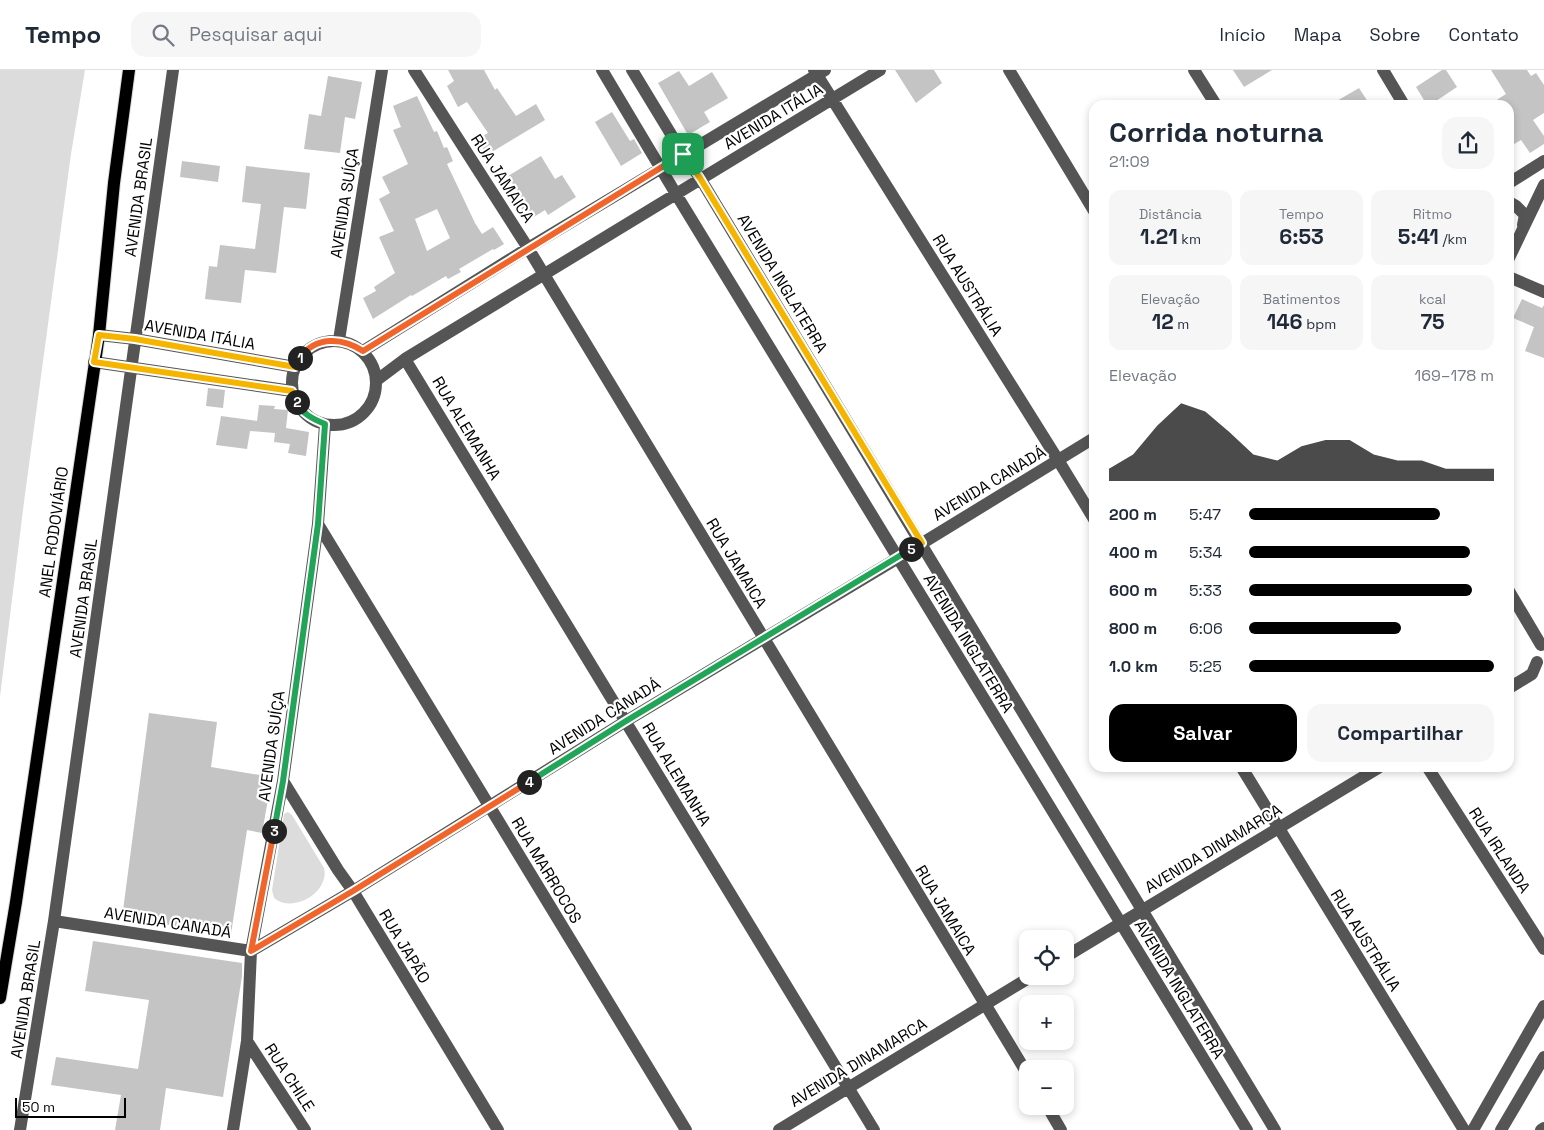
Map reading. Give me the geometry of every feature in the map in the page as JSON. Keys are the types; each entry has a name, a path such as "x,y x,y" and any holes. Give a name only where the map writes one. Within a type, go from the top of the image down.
{"main road":[{"name":"ANEL RODOVIÁRIO","path":"0,998 99,335 114,183 129,70"}],"street":[{"name":"AVENIDA BRASIL","path":"20,1130 54,921 173,70"},
{"name":"AVENIDA SUÍÇA","path":"339,340 382,70"},
{"name":"RUA JAMAICA","path":"414,70 544,274 1019,1061"},
{"name":"AVENIDA INGLATERRA","path":"602,70 1247,1130"},
{"name":"AVENIDA INGLATERRA","path":"632,70 683,154 700,178 922,543 1275,1130"},
{"name":"AVENIDA ITÁLIA","path":"377,380 405,359 880,70"},
{"path":"1009,70 1089,203"},
{"path":"1194,70 1213,100"},
{"path":"1382,70 1401,100"},
{"name":"AVENIDA ITÁLIA","path":"363,351 528,248 819,72"},
{"name":"RUA AUSTRÁLIA","path":"819,72 833,99 1089,511"},
{"path":"1514,180 1544,160"},
{"path":"1514,246 1544,185"},
{"path":"1514,205 1525,216 1523,225"},
{"path":"1514,280 1544,292"},
{"name":"AVENIDA ITÁLIA","path":"99,335 135,339 295,367"},
{"path":"339,340 352,344 363,351 371,360 377,380 376,392 372,403 365,413 355,420 340,425 325,424 310,418 299,406 292,391 295,367 301,356 311,347 324,341 339,340"},
{"name":"RUA ALEMANHA","path":"405,359 874,1130"},
{"path":"94,362 292,391"},
{"name":"AVENIDA SUÍÇA","path":"233,1130 247,1041 251,951 283,781 318,524 325,424"},
{"name":"AVENIDA CANADÁ","path":"54,921 251,951 353,891 626,721 1089,441"},
{"name":"RUA MARROCOS","path":"318,524 686,1130"},
{"path":"1514,599 1543,644 1536,650 1535,656 1541,663 1532,674 1514,685"},
{"name":"RUA AUSTRÁLIA","path":"1244,772 1464,1130"},
{"name":"AVENIDA DINAMARCA","path":"1074,951 1371,772"},
{"name":"RUA IRLANDA","path":"1431,772 1544,949"},
{"name":"RUA JAPÃO","path":"283,781 353,891 498,1130"},
{"name":"AVENIDA DINAMARCA","path":"779,1130 1019,984"},
{"path":"1473,1130 1544,1006"},
{"name":"RUA CHILE","path":"247,1041 305,1130"},
{"path":"1501,1130 1544,1057"},
{"path":"1052,1115 1061,1130"}],"shaded area":[{"path":"0,70 85,70 71,154 0,697"},
{"path":"288,812 292,815 324,868 324,877 316,892 300,902 291,903 282,902 274,898 272,890 284,814"}],"building":[{"path":"448,70 484,70 495,90 497,88 516,116 536,104 545,120 487,155 477,139 488,133 467,102 458,107 447,86 454,81"},
{"path":"895,70 934,70 942,83 916,103"},
{"path":"1233,70 1272,70 1244,87"},
{"path":"1442,70 1446,70 1457,87 1438,100 1424,100 1416,87"},
{"path":"1491,70 1527,70 1531,76 1536,73 1544,85 1544,113 1533,120 1544,136 1544,144 1530,153 1521,140 1514,144 1514,100 1497,100 1506,94"},
{"path":"679,71 689,86 712,72 728,98 704,112 710,122 688,135 658,83"},
{"path":"328,76 362,82 355,119 345,117 340,153 304,149 309,114 321,116"},
{"path":"1359,88 1367,100 1339,100"},
{"path":"417,96 434,132 437,131 444,148 447,147 453,161 447,164 475,223 482,234 493,227 504,244 459,269 461,272 448,279 446,276 373,319 363,298 376,291 374,287 395,273 379,237 394,231 379,199 390,193 382,177 408,164 393,130 401,127 393,106","holes":["437,209 450,238 427,251 415,219"]},
{"path":"612,112 630,141 634,139 642,153 621,166 595,122"},
{"path":"541,156 555,179 562,175 576,197 548,215 545,210 529,220 516,200 521,197 508,176"},
{"path":"182,161 220,166 218,182 180,177"},
{"path":"246,166 310,173 306,209 284,207 276,273 245,270 241,303 205,299 209,266 217,267 220,245 255,249 261,204 242,202"},
{"path":"1522,299 1542,308 1544,305 1544,358 1525,351 1534,327 1514,318"},
{"path":"208,388 225,390 223,408 206,406"},
{"path":"259,405 275,406 274,409 288,410 286,428 309,432 306,456 288,453 290,444 274,442 275,433 250,431 247,449 216,445 221,416 257,421"},
{"path":"149,713 217,722 211,767 272,777 262,833 247,830 231,934 122,918"},
{"path":"93,941 242,963 242,976 223,1097 166,1088 160,1130 115,1130 121,1095 51,1085 56,1057 138,1069 149,1000 85,991"}],"route":[{"path":"683,154 700,178 922,543 626,721 353,891 251,951 283,781 318,524 325,424 310,418 299,406 292,391 94,362 99,335 135,339 295,367 301,356 311,347 324,341 339,340 352,344 363,351 683,154"}]}
